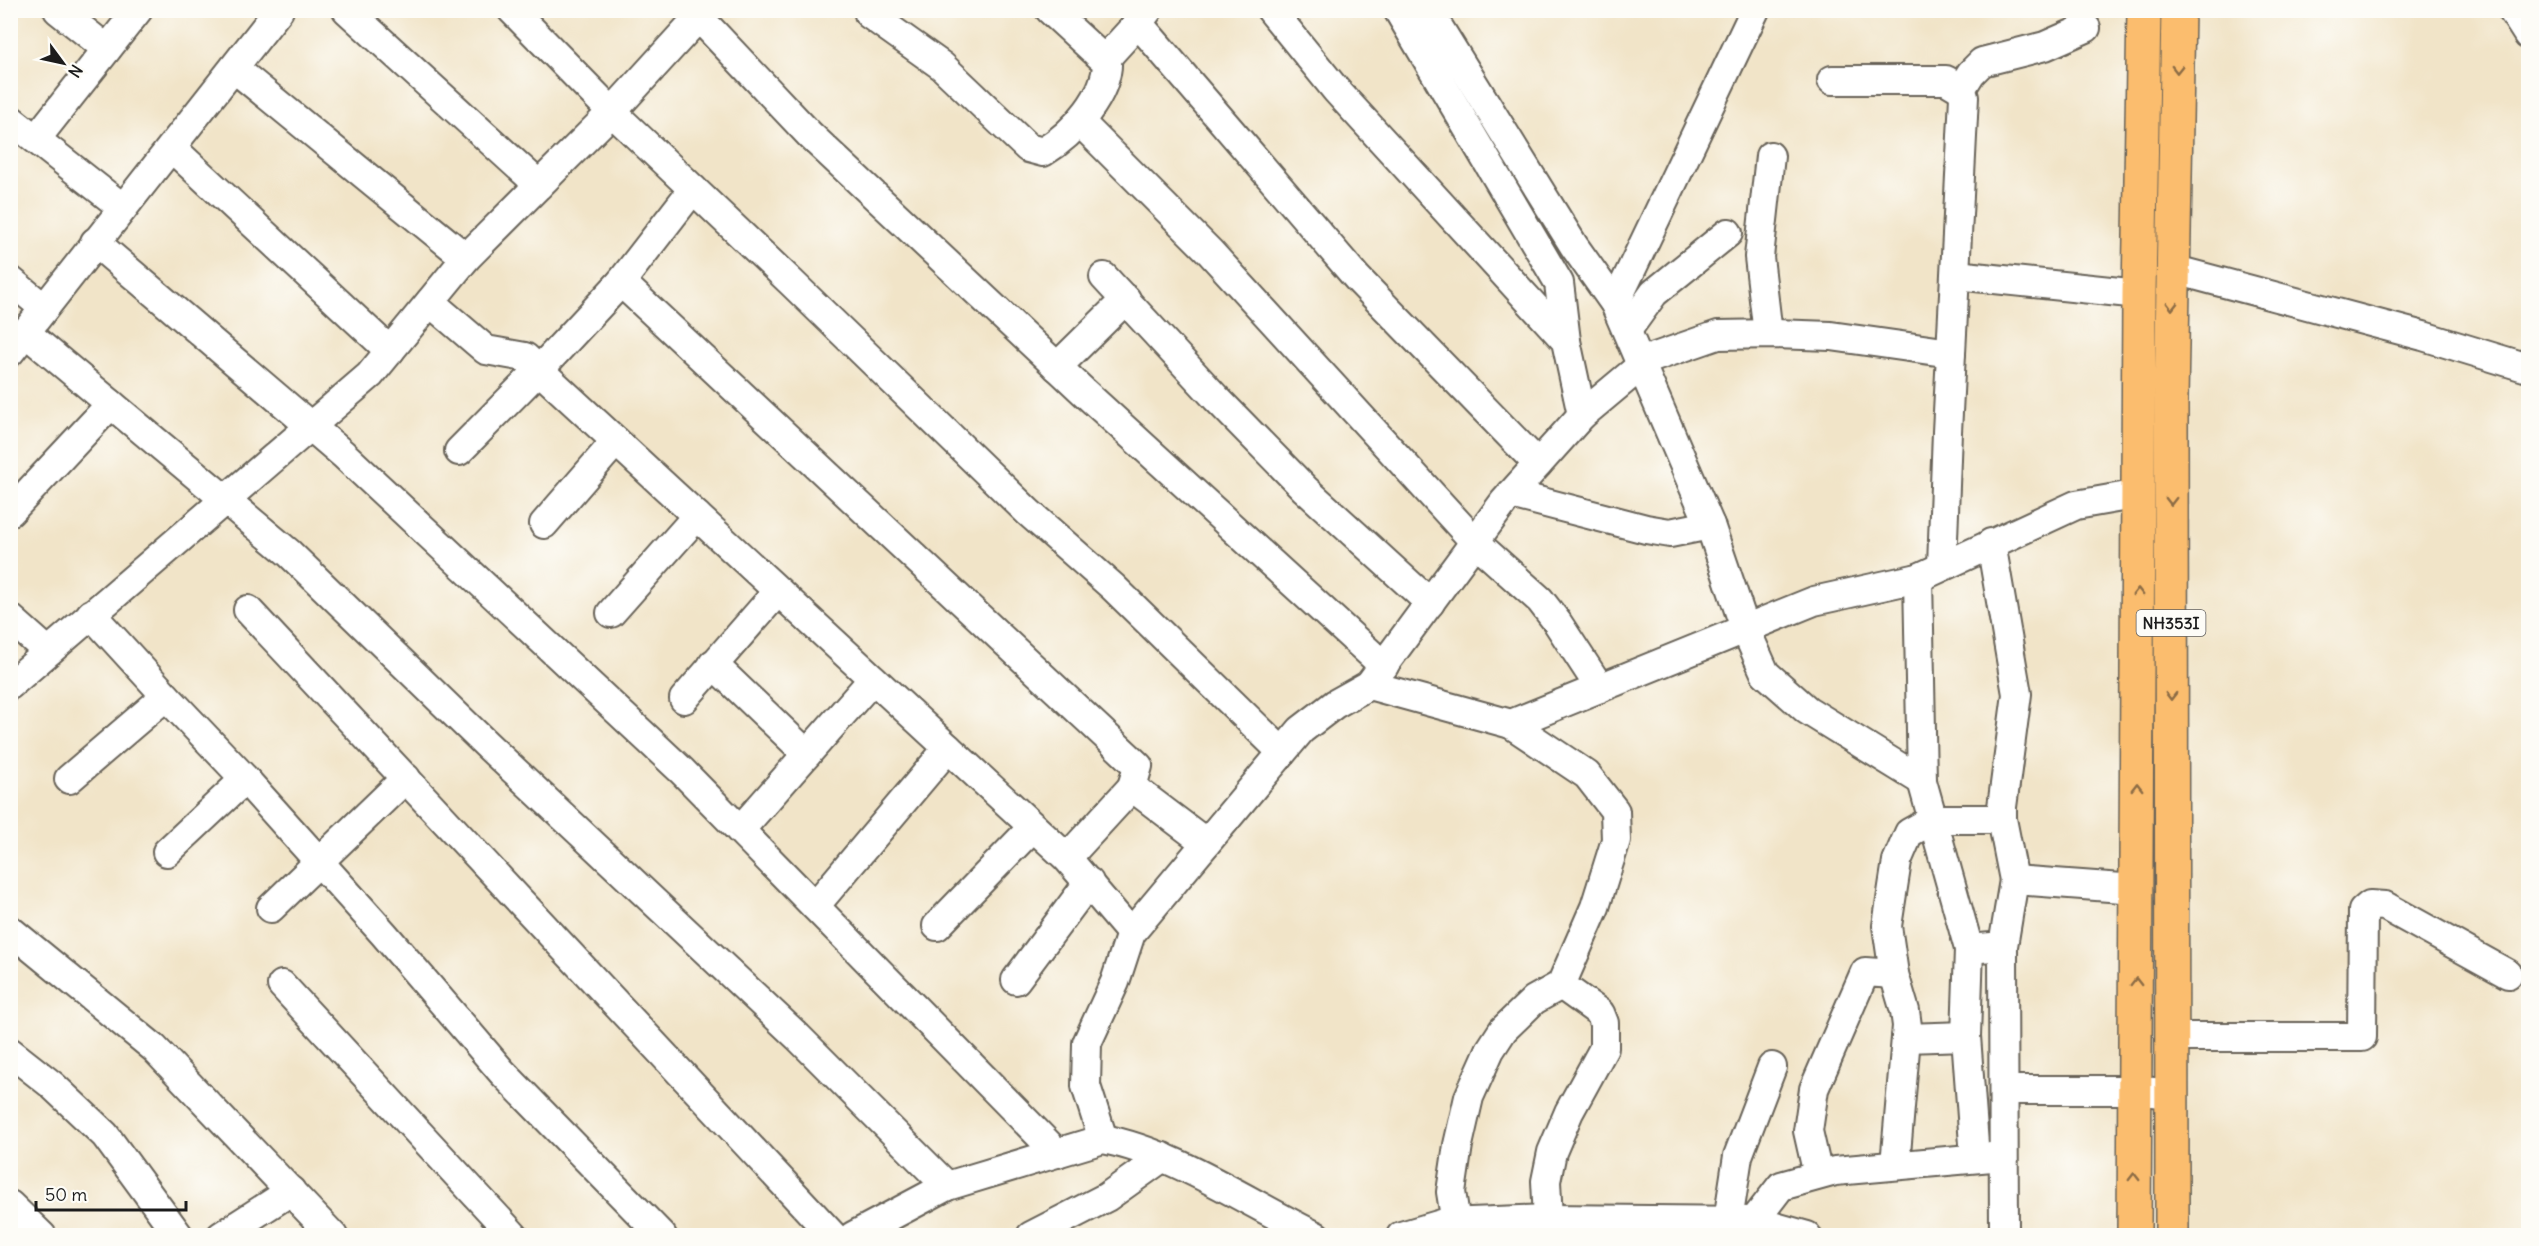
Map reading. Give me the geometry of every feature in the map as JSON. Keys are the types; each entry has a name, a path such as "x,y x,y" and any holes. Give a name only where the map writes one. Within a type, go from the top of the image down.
{"highway":[{"name":"NH353I","path":"2134,1236 2139,294 2144,10"},
{"name":"NH353I","path":"2172,1236 2170,1037 2172,269 2178,10"}],"street":[{"path":"58,10 107,49"},
{"path":"36,139 138,10"},
{"path":"279,10 18,342 111,404 289,553 486,744 798,1037 947,1186"},
{"path":"348,10 539,184"},
{"path":"512,10 612,112 1028,512 1113,587 1282,752"},
{"path":"1050,10 1094,52 1107,57"},
{"path":"1271,10 1336,90 1566,341"},
{"path":"1398,10 1559,283 1566,341 1582,415"},
{"path":"1428,10 1574,246 1622,316 1710,525 1745,628 1765,673 1807,710 1922,781"},
{"path":"1622,316 1755,10"},
{"path":"2512,10 2529,35"},
{"path":"10,685 370,375 466,258 612,112 698,12 810,135 1057,367 1377,676 1511,724 1587,775 1615,811 1616,840 1595,907 1561,985 1534,1000 1503,1030 1490,1050 1469,1097 1450,1192 1455,1223"},
{"path":"868,12 942,66 1028,148 1043,152 1058,143 1080,122 1102,87 1108,69 1107,57 1143,17 1357,278 1538,464"},
{"path":"1961,89 1971,73 1982,63 2045,46 2086,28"},
{"path":"234,68 466,258"},
{"path":"1832,80 1946,80 1961,89 1964,97 1951,353 1930,572 1922,781 1969,949 1966,1036 1975,1158"},
{"path":"10,119 123,208"},
{"path":"1080,122 1210,252 1475,542 1548,609 1600,688"},
{"path":"172,148 390,351"},
{"path":"1768,334 1759,257 1770,156"},
{"path":"459,450 539,370 621,282 693,189"},
{"path":"1622,316 1654,293 1728,232"},
{"path":"95,242 310,426 674,763 1057,1153"},
{"path":"2172,269 2423,336 2529,368"},
{"path":"1956,275 2139,294"},
{"path":"1104,277 1216,398 1305,489 1430,603"},
{"path":"10,279 44,308"},
{"path":"621,282 1138,766 1132,787 1067,858"},
{"path":"1057,367 1126,299"},
{"path":"430,302 486,350 525,357 1067,858 1131,933"},
{"path":"1103,1139 1086,1086 1087,1043 1115,982 1131,933 1301,730 1377,676 1511,494 1582,415 1650,359 1718,335 1832,336 1951,353"},
{"path":"10,512 111,404"},
{"path":"544,524 616,441"},
{"path":"1511,494 1646,529 1670,533 1710,525"},
{"path":"1511,724 1814,601 1930,572 2076,505 2139,494"},
{"path":"611,613 697,516"},
{"path":"1991,543 2017,694 2002,819 2014,880 2003,946 2004,1236"},
{"path":"684,699 778,591"},
{"path":"248,610 833,1236"},
{"path":"91,614 245,779 502,1072 662,1236"},
{"path":"10,618 47,651"},
{"path":"713,664 807,754"},
{"path":"740,830 873,679"},
{"path":"69,779 166,696"},
{"path":"815,906 948,748"},
{"path":"271,908 406,778"},
{"path":"167,852 245,779"},
{"path":"1132,787 1206,843"},
{"path":"1895,1165 1906,1038 1905,1011 1894,974 1887,926 1897,861 1909,833 1934,819 2002,819"},
{"path":"937,926 1033,827"},
{"path":"2014,880 2136,889"},
{"path":"1016,980 1089,882"},
{"path":"2170,1037 2362,1037 2363,911 2370,905 2385,906 2508,974"},
{"path":"10,930 154,1048 333,1236"},
{"path":"1969,949 2003,946"},
{"path":"1818,1175 1808,1131 1814,1089 1865,972 1894,974"},
{"path":"282,985 514,1236"},
{"path":"1548,1219 1546,1181 1552,1152 1569,1112 1604,1048 1604,1023 1600,1013 1561,985"},
{"path":"1906,1038 1966,1036"},
{"path":"10,1052 52,1085 105,1135 179,1236"},
{"path":"1741,1221 1738,1156 1772,1067"},
{"path":"2004,1090 2135,1090 2171,1094"},
{"path":"853,1236 947,1186 1103,1139 1127,1143 1163,1158 1295,1232"},
{"path":"1741,1221 1781,1186 1818,1175 1835,1171 2003,1156"},
{"path":"1031,1236 1107,1197 1163,1158"},
{"path":"221,1236 291,1191"},
{"path":"10,1205 42,1236"},
{"path":"1401,1236 1445,1223 1548,1219 1741,1221 1807,1236"}]}
